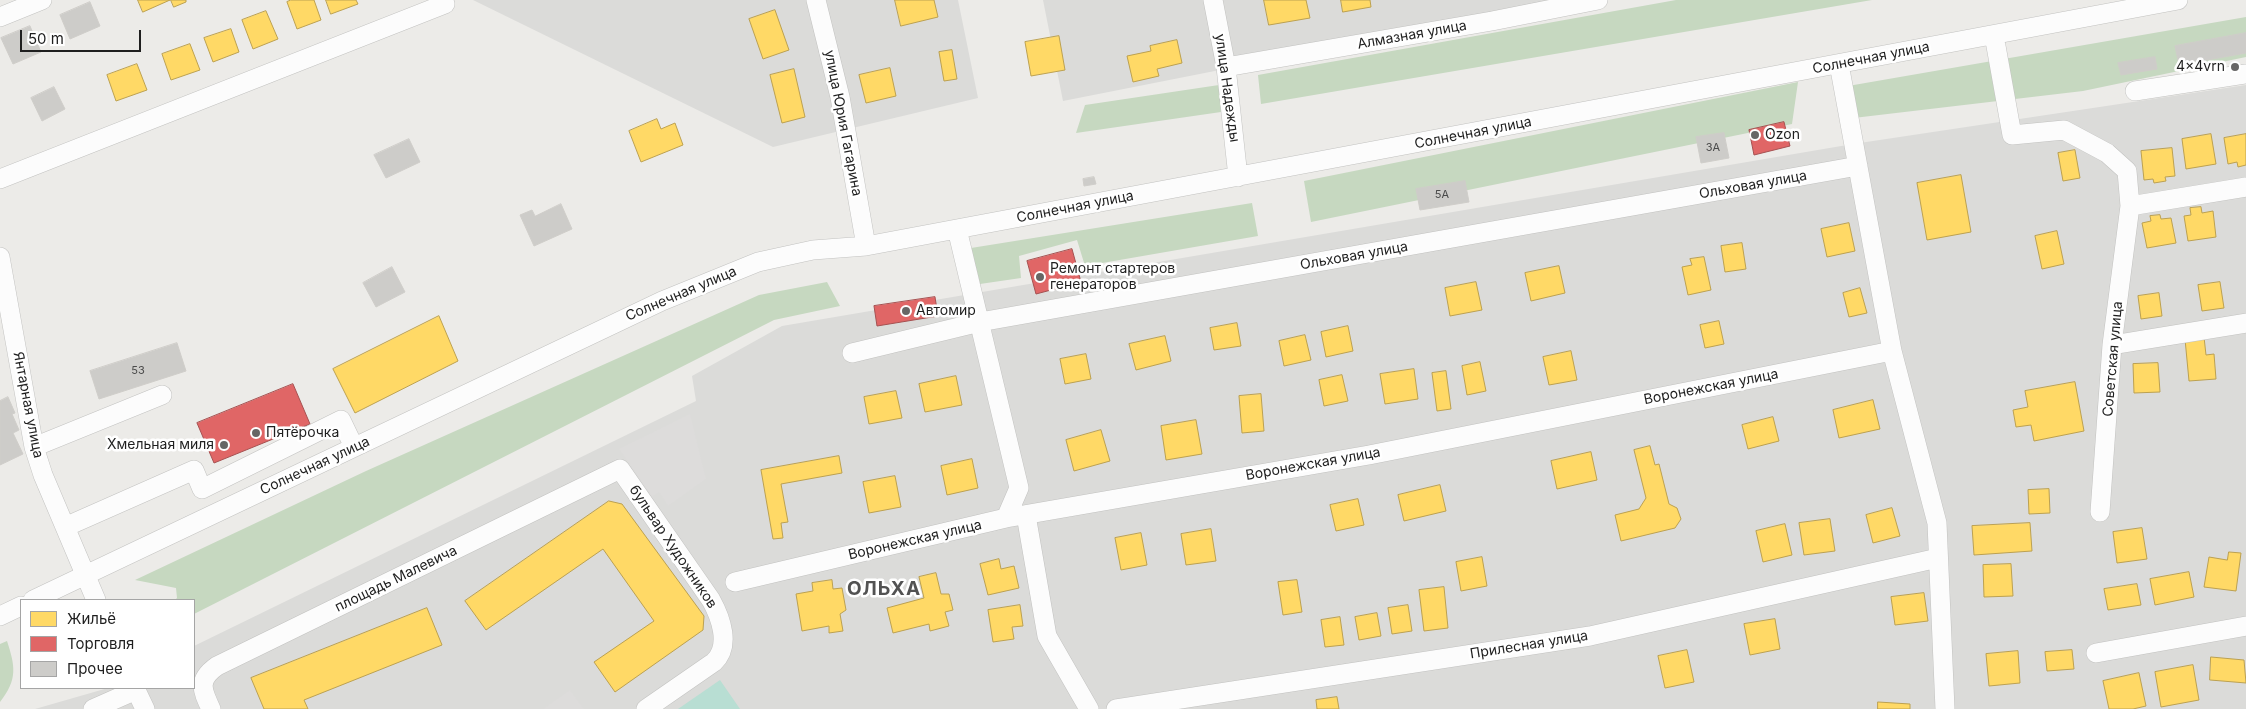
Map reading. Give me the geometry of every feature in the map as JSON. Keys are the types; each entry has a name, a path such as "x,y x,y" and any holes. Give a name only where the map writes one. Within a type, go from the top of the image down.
{"street":[{"path":"0,17 42,0"},
{"name":"улица Юрия Гагарина","path":"816,0 840,97 866,246"},
{"name":"улица Надежды","path":"1213,0 1226,67 1238,177"},
{"name":"Алмазная улица","path":"1226,67 1492,21 1598,0"},
{"name":"Солнечная улица","path":"35,599 707,281 758,262 813,250 866,246 2178,0"},
{"path":"0,179 445,4"},
{"name":"Советская улица","path":"1994,35 2012,135 2064,130 2107,153 2127,171 2130,206 2112,345 2100,512"},
{"path":"1839,64 1892,351 1937,523 1945,709"},
{"path":"2135,92 2246,74"},
{"name":"Ольховая улица","path":"852,353 980,322 1858,166"},
{"path":"2130,206 2246,187"},
{"path":"957,229 1019,488 1006,518"},
{"name":"Янтарная улица","path":"0,257 34,447 96,599"},
{"path":"2112,345 2246,323"},
{"name":"Воронежская улица","path":"735,582 1006,518 1369,455 1892,351"},
{"path":"34,447 162,395"},
{"path":"65,527 194,470 202,488 341,420 354,447"},
{"name":"площадь Малевича","path":"211,709 202,686 204,677 217,666 620,469"},
{"name":"бульвар Художников","path":"620,469 718,612 724,648 714,662 646,709"},
{"path":"1026,515 1047,636 1089,709"},
{"name":"Прилесная улица","path":"1116,709 1590,636 1938,558"},
{"path":"0,616 20,606"},
{"path":"2096,654 2246,626"},
{"path":"93,709 135,689 145,709"}],"shaded area":[{"path":"473,0 958,0 978,98 773,147"},
{"path":"1043,0 1574,0 1063,101"},
{"path":"2246,85 2246,709 35,709 105,689 195,689 195,646 696,401 692,376 782,326 1853,144"},
{"path":"690,414 706,479 668,506 659,492 652,497 619,449"},
{"path":"570,690 584,709 543,709"}],"green space":[{"path":"1676,0 1872,0 1261,104 1258,75"},
{"path":"2246,17 2246,57 2083,91 1845,119 1848,86"},
{"path":"1798,82 1792,124 1311,222 1304,181"},
{"path":"1219,85 1221,112 1076,133 1085,105"},
{"path":"1252,203 1258,236 1085,266 1077,240 1019,256 1021,278 980,284 971,248"},
{"path":"827,282 840,306 774,320 195,613 195,599 176,599 176,588 135,580 366,471 759,295"},
{"path":"7,641 12,658 13,672 10,686 0,702 0,644"},
{"path":"720,680 740,709 678,709"}],"building: Жильё":[{"path":"138,0 170,0 143,12"},
{"path":"171,0 186,0 186,2 174,7"},
{"path":"291,0 314,0 321,20 297,29 287,2"},
{"path":"326,0 356,0 358,4 331,14"},
{"path":"895,0 934,0 938,17 901,26"},
{"path":"1264,0 1306,0 1310,18 1269,25"},
{"path":"1341,0 1370,0 1371,7 1343,12"},
{"path":"775,10 789,50 763,59 749,19"},
{"path":"266,11 278,39 253,49 242,20"},
{"path":"231,29 239,52 213,62 204,38"},
{"path":"1059,36 1065,70 1031,76 1025,42"},
{"path":"1177,40 1182,63 1157,69 1159,76 1133,82 1127,56 1151,51 1150,46"},
{"path":"190,44 200,70 171,80 162,54"},
{"path":"952,50 957,79 944,81 939,52"},
{"path":"137,64 147,90 116,101 107,75"},
{"path":"890,68 896,96 866,103 859,75"},
{"path":"794,69 805,117 782,123 770,75"},
{"path":"657,119 661,129 675,123 683,145 641,162 629,131"},
{"path":"2211,134 2216,164 2186,169 2182,139"},
{"path":"2246,134 2246,165 2238,167 2237,162 2228,164 2224,138"},
{"path":"2172,148 2175,176 2165,177 2166,181 2154,183 2153,179 2144,180 2141,151"},
{"path":"2075,150 2080,178 2063,181 2058,153"},
{"path":"1961,175 1971,232 1927,240 1917,183"},
{"path":"2201,207 2202,213 2213,211 2216,237 2188,241 2184,216 2191,215 2190,208"},
{"path":"2160,215 2161,219 2171,218 2176,243 2147,248 2142,223 2151,221 2150,216"},
{"path":"1849,223 1855,251 1827,257 1821,229"},
{"path":"2057,231 2064,264 2042,269 2035,236"},
{"path":"1742,243 1746,269 1725,272 1721,246"},
{"path":"1704,257 1711,290 1688,295 1682,267 1692,265 1690,259"},
{"path":"1559,266 1565,293 1531,301 1525,273"},
{"path":"1476,282 1482,310 1450,316 1445,288"},
{"path":"2220,282 2224,308 2202,311 2198,285"},
{"path":"1860,288 1867,313 1849,317 1843,293"},
{"path":"2159,293 2162,316 2141,319 2138,296"},
{"path":"439,316 458,361 355,413 333,369"},
{"path":"1719,321 1724,344 1705,348 1700,325"},
{"path":"1237,323 1241,346 1214,350 1210,328"},
{"path":"1348,326 1353,351 1326,357 1321,332"},
{"path":"1305,335 1311,360 1284,366 1279,341"},
{"path":"1165,336 1171,361 1136,370 1129,344"},
{"path":"2204,337 2206,355 2214,354 2216,379 2189,381 2185,339"},
{"path":"1571,351 1577,380 1549,385 1543,357"},
{"path":"1086,354 1091,379 1065,384 1060,359"},
{"path":"1480,362 1486,391 1467,395 1462,366"},
{"path":"2158,363 2160,392 2134,393 2133,364"},
{"path":"1414,369 1418,399 1385,404 1380,374"},
{"path":"1446,371 1451,409 1437,411 1432,373"},
{"path":"1342,375 1348,401 1324,406 1319,380"},
{"path":"956,376 962,405 925,412 919,384"},
{"path":"2075,382 2084,431 2034,441 2031,425 2016,427 2013,410 2028,407 2025,391"},
{"path":"896,391 902,418 869,424 864,397"},
{"path":"1261,394 1264,431 1242,433 1239,396"},
{"path":"1873,400 1880,429 1839,438 1833,410"},
{"path":"1773,417 1779,441 1748,449 1742,425"},
{"path":"1196,420 1202,454 1166,460 1161,426"},
{"path":"1101,430 1110,461 1074,471 1066,440"},
{"path":"1650,446 1655,465 1659,464 1669,504 1677,508 1681,519 1675,528 1621,541 1615,515 1639,509 1646,498 1634,450"},
{"path":"1591,452 1597,480 1557,489 1551,461"},
{"path":"839,456 842,473 781,484 788,522 781,523 783,538 773,539 761,470"},
{"path":"972,459 978,488 947,495 941,466"},
{"path":"895,476 901,507 869,513 863,482"},
{"path":"1440,485 1446,511 1404,521 1398,495"},
{"path":"2049,489 2050,513 2029,514 2028,490"},
{"path":"1358,499 1364,525 1336,531 1330,505"},
{"path":"609,501 622,504 704,616 703,630 615,692 594,662 654,621 603,549 486,630 465,601"},
{"path":"1892,508 1900,536 1873,543 1866,515"},
{"path":"1830,519 1835,551 1804,555 1799,523"},
{"path":"2030,523 2032,551 1974,555 1972,526"},
{"path":"1785,524 1792,555 1763,562 1756,531"},
{"path":"2142,528 2147,559 2117,563 2113,532"},
{"path":"1211,529 1216,561 1186,565 1181,534"},
{"path":"1141,533 1147,565 1121,570 1115,538"},
{"path":"2229,552 2241,553 2236,591 2204,587 2209,557 2227,560"},
{"path":"1482,557 1487,586 1461,591 1456,562"},
{"path":"999,559 1001,569 1014,566 1019,588 988,595 980,564"},
{"path":"2011,564 2013,596 1984,597 1983,565"},
{"path":"2189,572 2194,597 2155,605 2150,579"},
{"path":"936,573 941,594 949,594 953,610 945,612 949,626 930,631 929,624 893,633 887,608 924,598 919,577"},
{"path":"832,580 833,589 842,588 846,610 840,614 843,631 829,633 829,626 802,631 796,594 813,591 812,583"},
{"path":"1297,580 1302,612 1283,615 1278,582"},
{"path":"2137,584 2141,605 2108,610 2104,589"},
{"path":"1444,587 1448,628 1424,631 1419,590"},
{"path":"1924,593 1928,621 1895,625 1891,597"},
{"path":"1020,605 1023,626 1012,627 1014,639 993,642 988,610"},
{"path":"1408,605 1412,631 1392,634 1388,608"},
{"path":"427,608 442,645 304,700 308,709 264,709 251,678"},
{"path":"1377,613 1381,636 1359,640 1355,617"},
{"path":"1340,617 1344,645 1325,647 1321,620"},
{"path":"1775,619 1780,649 1750,655 1744,624"},
{"path":"1687,650 1694,682 1665,688 1658,656"},
{"path":"2072,650 2074,669 2047,671 2045,652"},
{"path":"2018,651 2020,683 1989,686 1986,654"},
{"path":"2211,657 2244,660 2246,683 2210,680"},
{"path":"2193,665 2199,700 2161,707 2155,672"},
{"path":"2139,673 2146,706 2133,709 2109,709 2103,681"},
{"path":"1337,697 1339,709 1317,709 1316,700"},
{"path":"1878,702 1910,704 1910,709 1878,709"}],"building: Торговля":[{"path":"1784,122 1790,146 1754,155 1749,130"},
{"path":"1072,249 1081,282 1036,294 1027,261"},
{"name":"Автомир","path":"935,297 938,316 877,326 874,306"},
{"path":"293,384 310,424 214,463 197,423"}],"building: Прочее":[{"path":"90,2 100,26 70,39 60,15"},
{"path":"30,26 41,52 13,64 1,38"},
{"path":"2246,33 2246,53 2179,65 2175,46"},
{"path":"2155,57 2157,69 2121,75 2118,63"},
{"path":"54,87 65,109 42,121 31,98"},
{"path":"1724,133 1729,158 1701,163 1696,137"},
{"path":"409,139 420,162 386,178 374,155"},
{"path":"1094,177 1096,184 1084,186 1083,179"},
{"path":"1465,181 1469,202 1420,210 1416,189"},
{"path":"561,204 572,229 534,246 520,215 532,210 535,216"},
{"path":"392,267 405,292 376,307 363,283"},
{"path":"177,343 186,371 99,399 90,371"},
{"path":"8,397 15,413 12,414 19,430 13,433 23,454 0,465 0,401"}],"place":[{"name":"4x4vrn","path":"2235,67"},
{"name":"Ozon","path":"1755,135"},
{"name":"Ремонт стартеров генераторов","path":"1040,277"},
{"name":"Автомир","path":"906,311"},
{"name":"Пятёрочка","path":"256,433"},
{"name":"Хмельная миля","path":"224,445"}],"district":[{"name":"ОЛЬХА","path":"884,589"}]}
